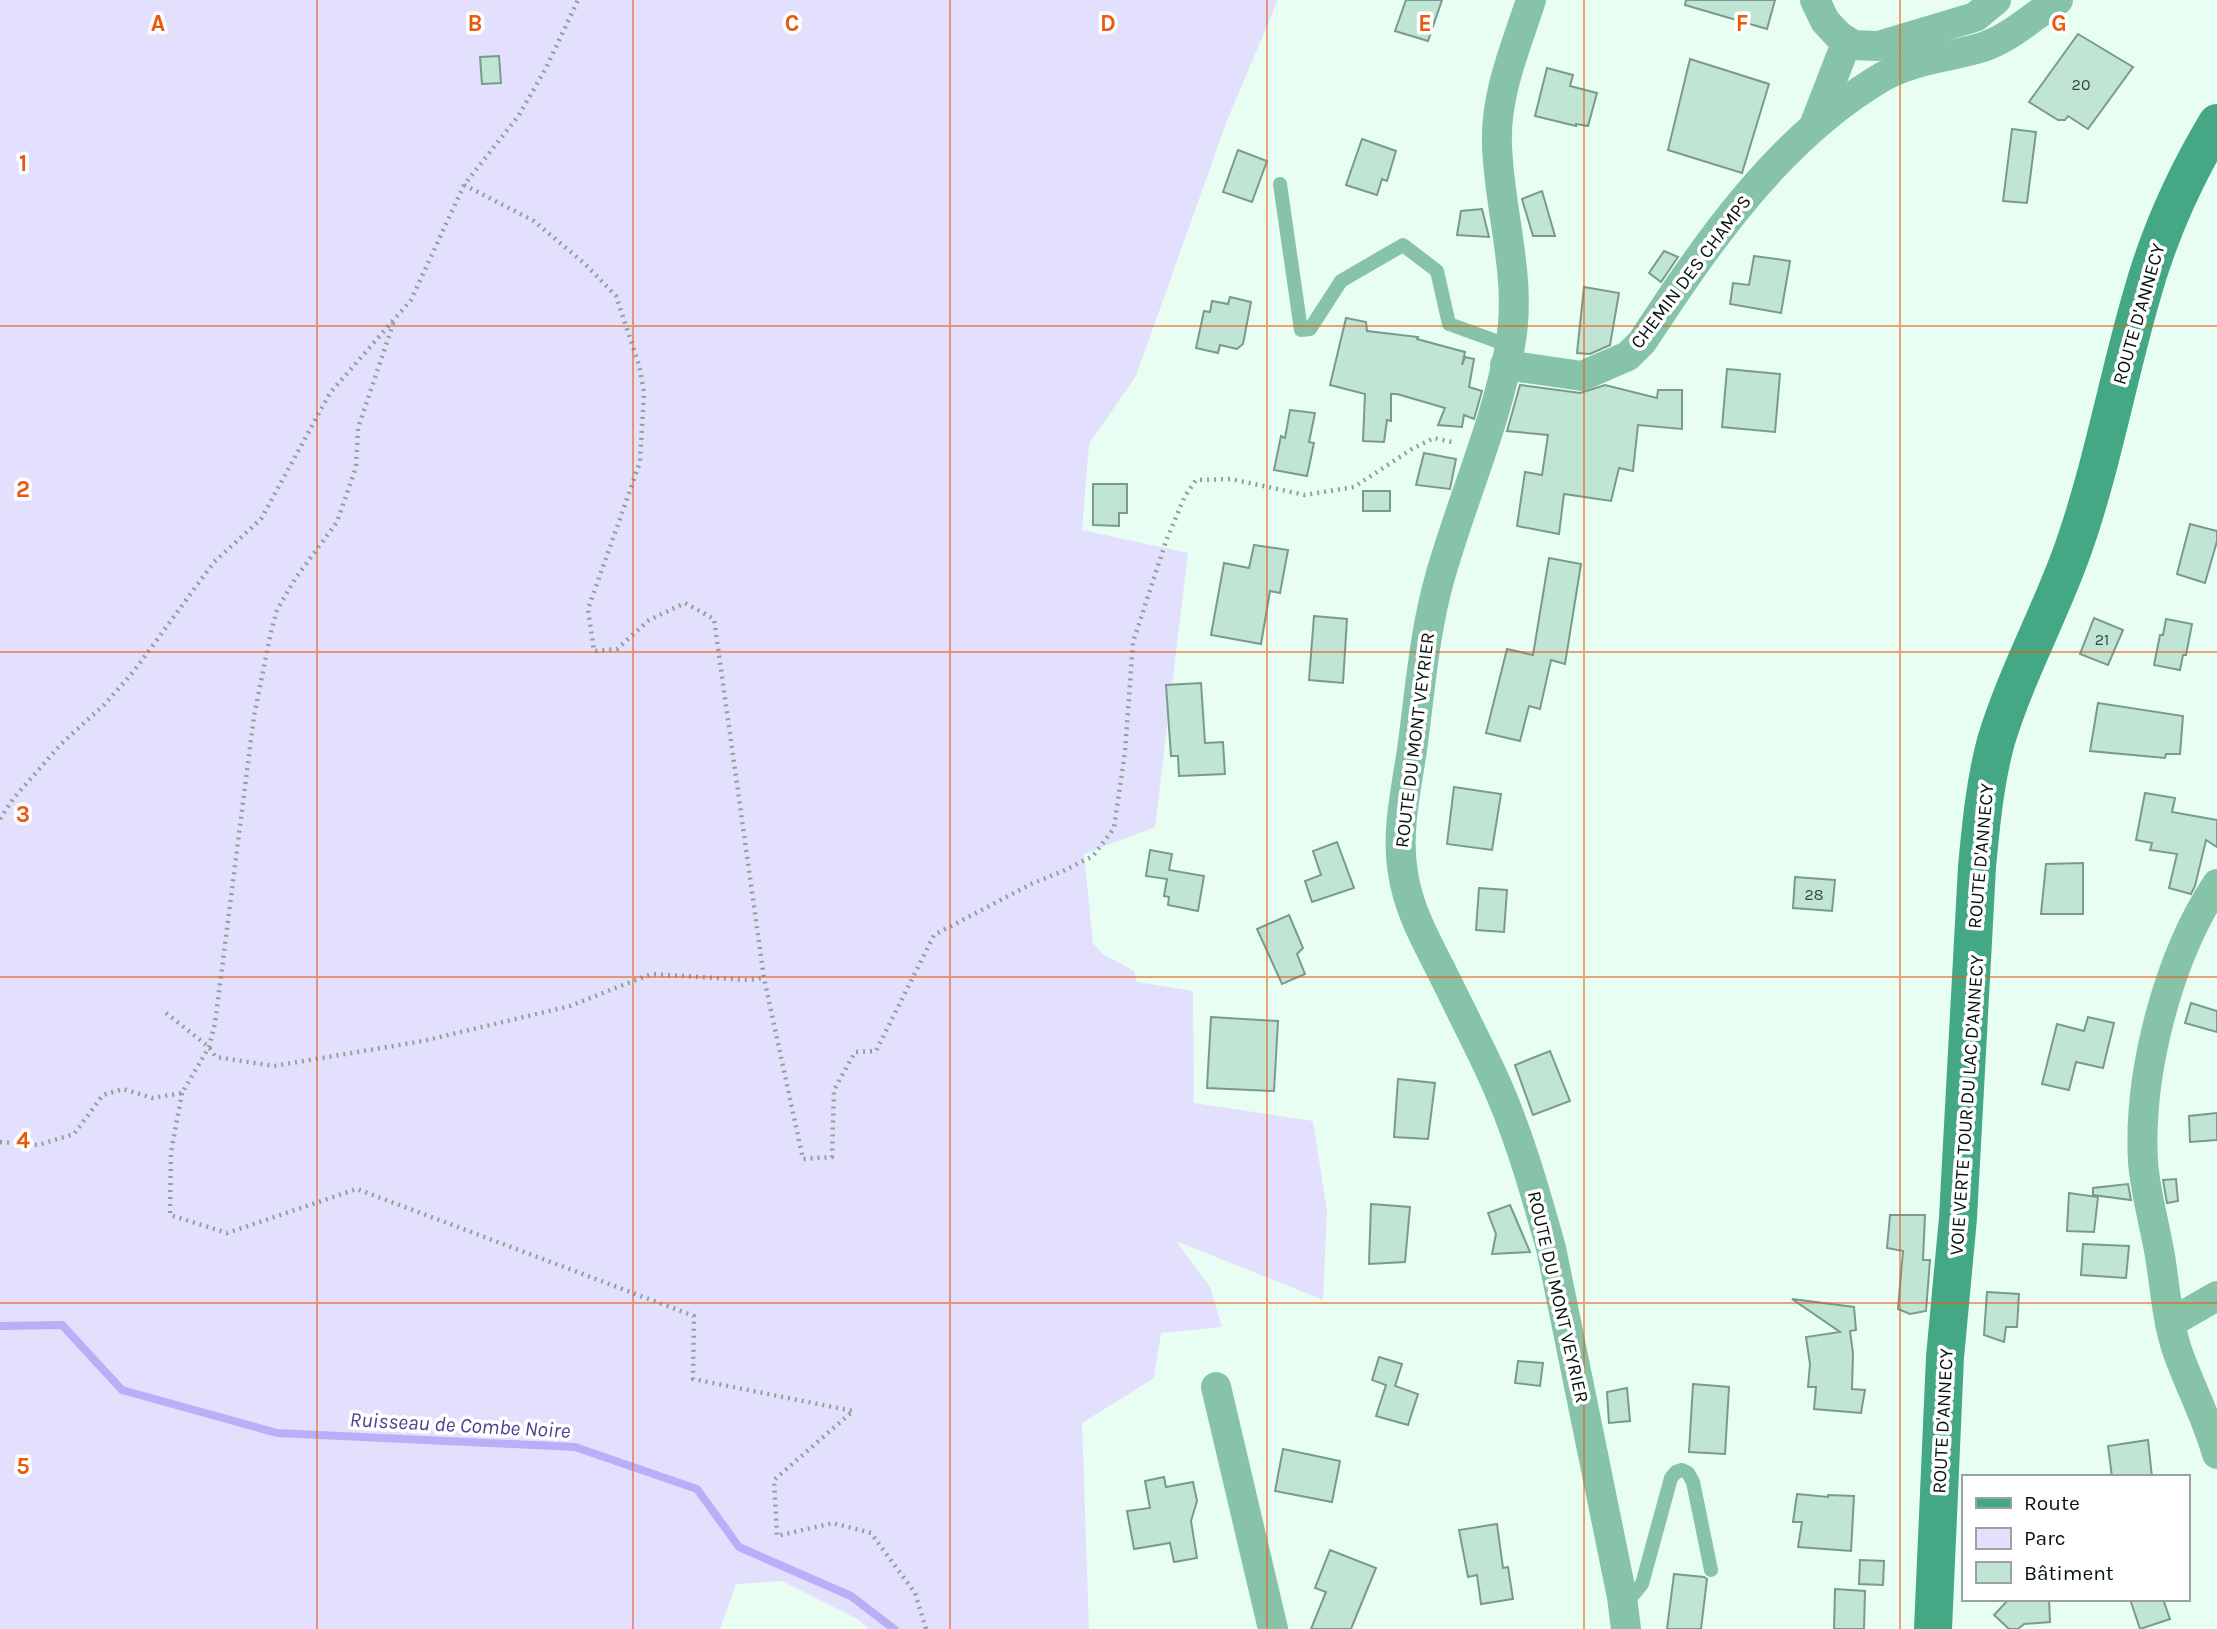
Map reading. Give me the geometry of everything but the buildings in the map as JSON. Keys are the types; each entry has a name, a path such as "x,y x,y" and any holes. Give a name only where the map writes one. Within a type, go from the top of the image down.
{"main road":[{"name":"ROUTE D'ANNECY","path":"1933,1629 1946,1340 1958,1218 1982,810 2004,720 2073,549 2155,253 2182,185 2217,123"}],"street":[{"name":"ROUTE DU MONT VEYRIER","path":"1531,0 1502,90 1497,118 1497,146 1515,294 1507,356 1493,416 1460,509 1431,613 1401,834 1403,876 1421,931 1506,1106 1536,1195 1551,1248 1622,1597 1626,1629"},
{"path":"1815,0 1825,21 1852,45 1878,46 1975,17 1996,0"},
{"name":"CHEMIN DES CHAMPS","path":"1507,356 1582,376 1628,356 1636,350 1727,220 1814,126 1885,76 1909,66 1994,43 2017,31 2058,0"},
{"name":"CHEMIN DES CHAMPS","path":"1814,126 1847,41"},
{"path":"2217,884 2182,948 2154,1044 2147,1085 2143,1164 2170,1323 2177,1350 2210,1429 2217,1454"},
{"path":"2170,1323 2217,1296"},
{"path":"1216,1387 1273,1629"}],"lane":[{"path":"1280,184 1301,330 1310,329 1341,281 1403,245 1437,271 1449,324 1507,356"},
{"path":"1622,1597 1634,1594 1642,1584 1671,1478 1682,1470 1688,1473 1693,1482 1711,1570"}],"path":[{"path":"0,819 13,799 61,744 104,705 134,671 214,562 261,519 330,393 411,300 464,185 519,115 546,68 578,0"},
{"path":"464,185 534,221 616,296 639,365 644,392 640,462 588,608 594,651 617,649 649,620 685,603 714,619 764,978 803,1159 832,1157 834,1090 855,1052 876,1051 934,935 1031,884 1093,856 1114,828 1125,751 1133,642 1166,541 1185,496 1196,480 1231,479 1305,495 1354,488 1412,449 1434,438 1455,443 1484,442"},
{"path":"394,321 358,428 356,467 337,522 295,579 278,610 271,632 254,716 220,994 209,1047 182,1094 171,1152 170,1214 227,1233 357,1189 694,1316 693,1379 853,1411 774,1480 777,1536 833,1523 871,1533 915,1593 926,1629"},
{"path":"166,1013 209,1047 216,1057 274,1066 423,1041 570,1006 651,974 747,980 764,978"},
{"path":"0,1142 38,1145 74,1134 103,1095 123,1089 153,1098 182,1094"}],"green space":[{"path":"0,0 1278,0 1228,118 1136,376 1089,444 1082,530 1188,553 1155,827 1084,854 1093,943 1103,954 1134,971 1137,982 1193,991 1194,1103 1313,1121 1327,1211 1323,1300 1176,1241 1210,1287 1222,1327 1161,1333 1154,1378 1082,1423 1089,1629 869,1629 857,1619 782,1581 736,1584 720,1629 0,1629"}],"waterway":[{"name":"Ruisseau de Combe Noire","path":"0,1326 62,1325 122,1390 277,1433 575,1447 697,1489 739,1547 851,1596 894,1629"}]}
